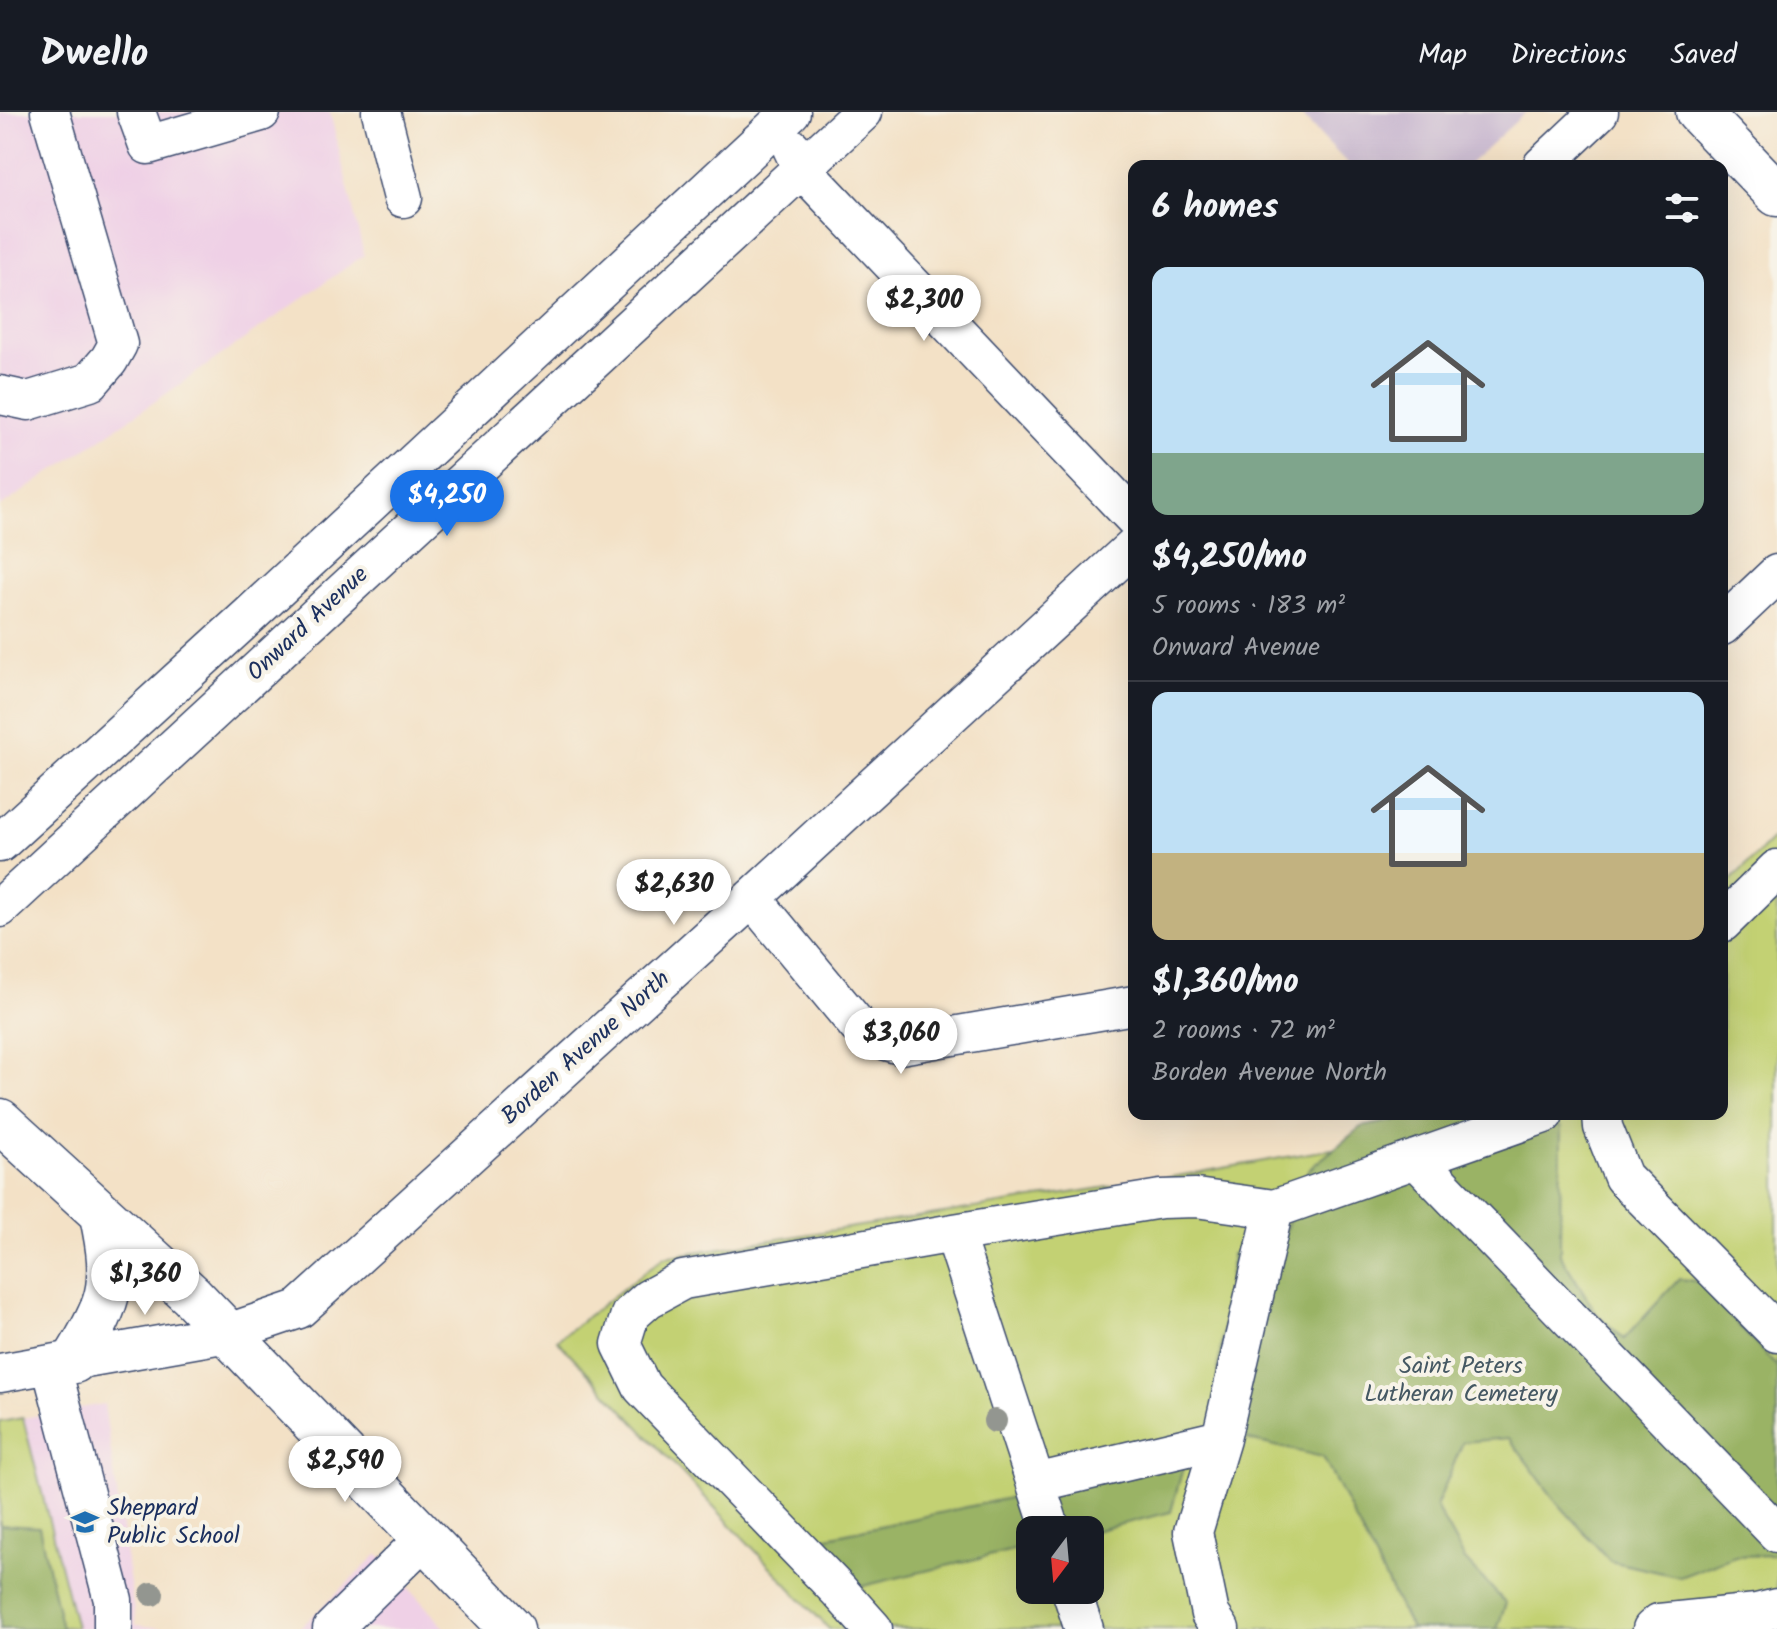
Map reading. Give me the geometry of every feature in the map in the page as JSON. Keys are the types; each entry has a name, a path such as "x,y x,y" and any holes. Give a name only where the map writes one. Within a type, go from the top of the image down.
{"main road":[{"path":"1698,112 1777,194"},
{"path":"0,1121 191,1295 512,1629"},
{"path":"62,1363 90,1334 107,1296 108,1248 102,1216"}],"street":[{"path":"0,395 28,401 90,382 118,344 50,112"},
{"path":"136,112 148,145 261,112"},
{"path":"381,112 403,198"},
{"name":"Onward Avenue","path":"0,908 863,112"},
{"path":"1548,160 1599,112"},
{"path":"782,115 802,169 1128,512"},
{"name":"Onward Avenue","path":"0,843 250,615 782,115"},
{"path":"513,370 545,405"},
{"name":"Borden Avenue North","path":"0,1373 228,1333 299,1309 1128,552"},
{"path":"1728,620 1777,574"},
{"path":"250,615 280,650"},
{"path":"1728,918 1772,884"},
{"path":"752,898 858,1026 878,1039 900,1045 1128,1006"},
{"path":"873,1629 642,1387 621,1344 630,1315 648,1299 683,1280 1161,1199 1196,1198 1274,1209 1527,1120"},
{"path":"1602,1120 1623,1177 1777,1333"},
{"path":"1416,1159 1777,1533"},
{"path":"1220,1629 1210,1614 1193,1532 1221,1439 1274,1209"},
{"path":"954,1233 1047,1516"},
{"path":"62,1363 113,1600 113,1629"},
{"path":"1036,1483 1221,1439"},
{"path":"332,1629 425,1538"},
{"path":"1076,1604 1084,1629"},
{"path":"1652,1629 1659,1623 1757,1613 1777,1608"}],"shaded area":[{"path":"0,112 330,112 364,255 0,507"},
{"path":"1298,112 1526,112 1474,160 1344,160"},
{"name":"Sheppard Public School","path":"104,1404 136,1625 169,1629 18,1629 76,1626 23,1418"},
{"path":"378,1554 446,1629 299,1629"}],"green space":[{"name":"Saint Peters Lutheran Cemetery","path":"1777,835 1777,1626 1749,1629 829,1629 557,1340 664,1257 1166,1178 1413,1135 1452,1120 1728,1120 1728,883"},
{"path":"1398,1120 1552,1120 1561,1128 1560,1254 1597,1314 1624,1339 1679,1279 1717,1284 1730,1316 1777,1367 1777,1555 1735,1556 1680,1577 1610,1561 1555,1500 1509,1438 1463,1442 1436,1507 1465,1560 1506,1603 1497,1629 1411,1629 1323,1457 1245,1439 1216,1389 1232,1254 1282,1239 1308,1170 1361,1127"},
{"path":"23,1418 76,1627 0,1629 0,1422"},
{"path":"1185,1460 1171,1512 1104,1529 1104,1516 1016,1516 1016,1549 859,1587 819,1539"},
{"path":"0,1525 39,1527 62,1629 0,1629"}],"place":[{"name":"Sheppard Public School","path":"85,1522"}]}
